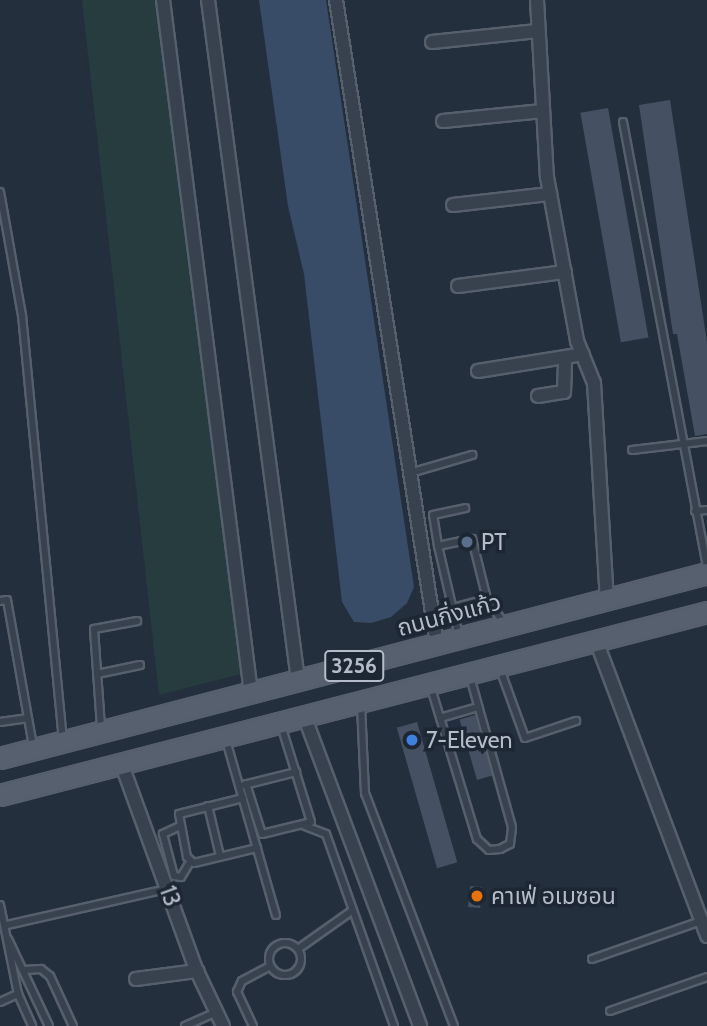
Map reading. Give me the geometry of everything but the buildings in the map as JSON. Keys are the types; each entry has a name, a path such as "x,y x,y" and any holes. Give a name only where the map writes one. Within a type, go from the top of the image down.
{"main road":[{"name":"ถนนกิ่งแก้ว","path":"0,758 607,599 707,570"},
{"name":"3256","path":"0,795 597,643 707,612"}],"street":[{"path":"163,0 251,693"},
{"path":"208,0 298,680"},
{"path":"336,0 437,644"},
{"path":"537,0 550,194 583,354 594,383 607,599"},
{"path":"432,42 537,31"},
{"path":"443,121 543,111"},
{"path":"453,205 550,194"},
{"path":"458,286 565,272"},
{"path":"478,371 583,354"},
{"path":"538,396 564,392 565,357"},
{"path":"597,643 707,936"},
{"path":"305,718 421,1026"},
{"name":"13","path":"122,765 197,971 223,1026"},
{"path":"136,979 197,971"}],"lane":[{"path":"622,122 707,570"},
{"path":"0,192 22,315 63,742"},
{"path":"632,450 707,441"},
{"path":"410,473 472,455"},
{"path":"460,638 433,515 465,508"},
{"path":"695,512 707,510"},
{"path":"438,546 472,539 487,599 505,625"},
{"path":"453,608 487,599"},
{"path":"0,601 7,600 34,749"},
{"path":"102,733 94,629 137,621"},
{"path":"97,674 140,665"},
{"path":"500,667 525,738 576,721"},
{"path":"430,685 477,839 489,850 500,849 510,844 512,827 469,676"},
{"path":"361,703 365,793 454,1026"},
{"path":"440,718 478,707"},
{"path":"0,722 27,718"},
{"path":"280,723 312,818 305,826"},
{"path":"225,738 262,834 305,826 326,834 394,1026"},
{"path":"243,785 296,772"},
{"path":"243,785 243,798 276,915"},
{"path":"180,826 163,834 174,876 181,877 190,862 180,826 182,812 243,798"},
{"path":"208,806 220,856"},
{"path":"190,862 257,848"},
{"path":"8,925 167,889"},
{"path":"0,905 8,925 7,938 18,994 32,1026"},
{"path":"298,949 353,910"},
{"path":"592,959 701,920"},
{"path":"7,938 49,1026"},
{"path":"289,943 298,949 301,965 294,973 279,975 270,966 270,952 278,944 289,943"},
{"path":"253,1026 237,992 242,981 270,966"},
{"path":"24,970 41,969 50,976 73,1026"},
{"path":"610,1012 707,977"},
{"path":"0,1002 18,994"},
{"path":"185,1026 216,1012"}],"green space":[{"path":"82,0 159,0 245,673 159,695"}],"water":[{"path":"259,0 326,0 414,587 407,603 391,617 371,623 354,622 342,602 304,274 288,206"}],"place":[{"name":"PT","path":"467,542"},
{"name":"7-Eleven","path":"412,740"},
{"name":"คาเฟ่ อเมซอน","path":"477,896"}]}
